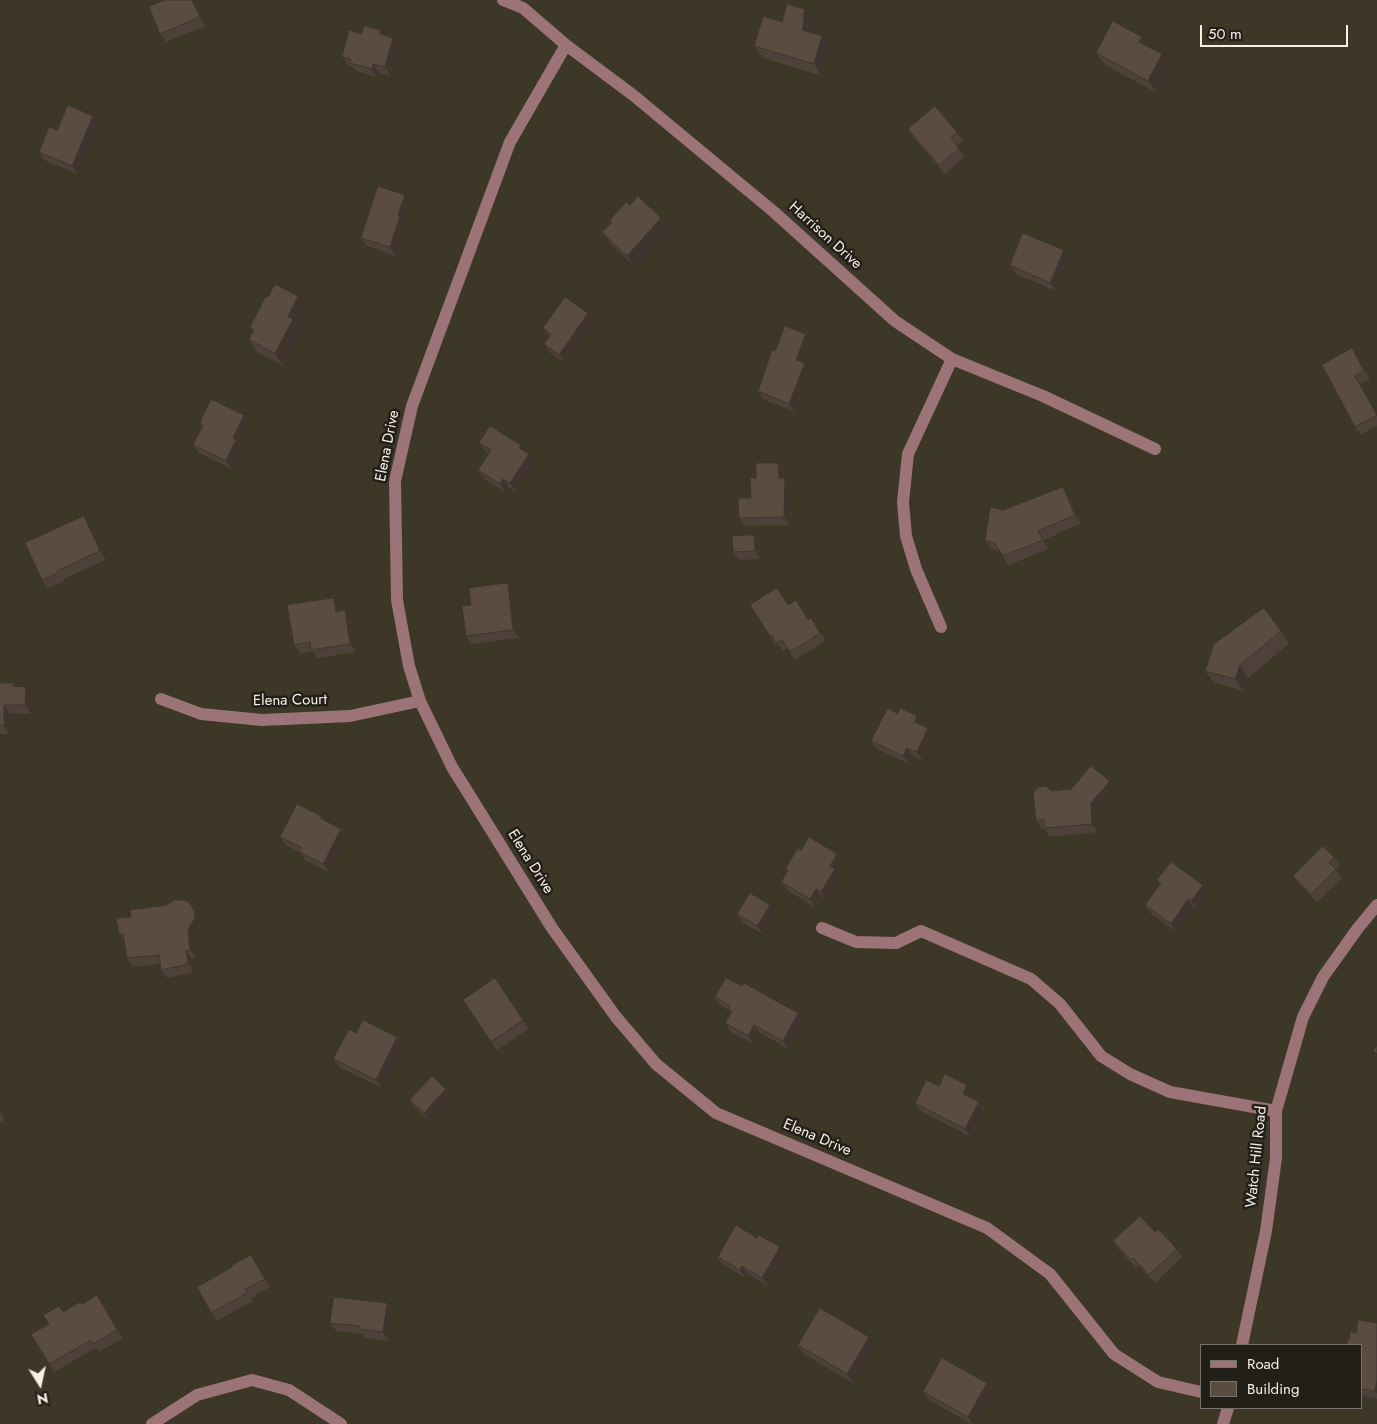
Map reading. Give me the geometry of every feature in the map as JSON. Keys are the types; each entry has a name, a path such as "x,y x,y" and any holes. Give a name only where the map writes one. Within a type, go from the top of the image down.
{"street":[{"name":"Harrison Drive","path":"503,0 523,8 566,45 633,95 774,212 895,321 952,359 1043,396 1155,450"},
{"name":"Elena Drive","path":"566,45 510,142 412,406 394,481 397,600 409,666 420,701 452,767 552,928 616,1017 656,1064 716,1113 987,1228 1050,1274 1114,1354 1158,1382 1200,1392"},
{"path":"940,627 916,569 906,536 902,502 908,454 952,359"},
{"name":"Elena Court","path":"162,699 201,714 262,720 350,716 420,701"},
{"name":"Watch Hill Road","path":"1242,1344 1266,1231 1276,1158 1276,1111 1302,1016 1323,977 1377,905"},
{"path":"822,928 856,942 896,943 921,931 1031,979 1060,1004 1101,1056 1130,1074 1170,1092 1276,1111"},
{"path":"152,1424 197,1395 252,1380 289,1390 341,1424"},
{"path":"1223,1424 1228,1409"}],"building":[{"path":"165,0 192,0 200,17 160,34 149,7"},
{"path":"787,4 805,9 802,30 822,36 814,64 754,46 763,16 782,22"},
{"path":"1113,21 1142,37 1139,42 1162,54 1148,81 1096,53"},
{"path":"364,26 380,30 380,34 393,38 385,67 373,64 372,69 350,63 351,59 342,57 349,30 361,34"},
{"path":"68,105 93,116 72,166 39,152 49,127 57,130"},
{"path":"935,106 957,132 951,138 959,149 939,165 908,129"},
{"path":"378,186 405,195 390,247 361,238"},
{"path":"638,196 661,218 627,256 602,232 612,222 610,220 626,202 630,205"},
{"path":"1023,233 1064,250 1050,283 1010,265"},
{"path":"275,284 298,296 288,317 293,319 275,354 249,339 254,330 250,327 266,296 268,297"},
{"path":"565,297 588,313 559,355 544,344 551,334 543,328"},
{"path":"785,326 806,334 796,360 805,363 789,404 758,391 772,350 775,351"},
{"path":"1352,348 1364,371 1355,376 1377,415 1355,427 1322,365"},
{"path":"211,399 244,415 233,438 236,440 226,461 193,445 203,425 200,423"},
{"path":"490,426 521,445 519,448 529,454 510,483 503,479 500,484 478,470 491,450 479,443"},
{"path":"756,463 778,463 779,478 785,478 784,517 739,518 738,498 751,498 750,478 756,478"},
{"path":"1063,487 1075,515 1038,531 1043,540 1003,556 995,544 985,540 990,507 1003,510"},
{"path":"84,516 100,551 42,580 25,543"},
{"path":"754,535 755,551 733,552 732,536"},
{"path":"508,583 513,630 466,636 462,606 471,605 469,588"},
{"path":"777,588 788,605 796,600 808,620 811,618 820,633 790,652 782,640 777,643 772,635 770,636 750,605"},
{"path":"334,598 336,612 345,610 350,644 311,650 310,642 294,645 287,605"},
{"path":"1264,608 1281,631 1240,665 1235,679 1205,671 1214,644"},
{"path":"0,683 13,683 13,686 26,687 25,705 4,705 4,726 0,725"},
{"path":"888,708 898,714 900,708 917,716 915,722 928,728 917,752 907,748 903,756 871,741"},
{"path":"1091,766 1110,781 1091,803 1092,824 1044,828 1044,819 1036,821 1033,793 1038,787 1046,786 1051,791 1071,789"},
{"path":"297,804 341,829 323,864 299,852 301,847 280,837"},
{"path":"809,837 837,854 830,866 835,869 821,892 816,889 810,899 781,882 788,870 785,869 798,848 801,850"},
{"path":"1323,846 1334,857 1329,863 1336,869 1311,894 1293,876"},
{"path":"1171,862 1203,885 1191,901 1188,899 1171,924 1145,905 1161,883 1157,880"},
{"path":"750,893 770,905 757,926 737,914"},
{"path":"174,900 189,902 195,912 194,920 188,929 190,950 186,951 188,962 185,965 161,970 159,955 127,958 123,934 119,934 116,918 131,917 130,910 167,905"},
{"path":"495,978 523,1020 491,1042 463,1000"},
{"path":"726,978 742,986 744,983 798,1013 783,1041 754,1025 748,1036 725,1023 732,1011 729,1009 730,1006 715,997"},
{"path":"363,1020 397,1037 376,1080 333,1059 349,1029 356,1033"},
{"path":"1377,1046 1377,1054 1373,1051"},
{"path":"945,1074 967,1085 963,1094 979,1102 965,1129 915,1103 926,1080 939,1086"},
{"path":"432,1076 446,1089 424,1113 410,1100"},
{"path":"1140,1216 1155,1232 1158,1229 1177,1249 1149,1275 1113,1241"},
{"path":"736,1225 757,1238 759,1235 780,1247 762,1278 742,1266 740,1270 718,1257"},
{"path":"251,1255 265,1279 245,1289 247,1293 211,1313 197,1287"},
{"path":"97,1295 117,1330 93,1344 91,1340 49,1364 31,1334 49,1324 43,1315 59,1306 63,1312"},
{"path":"334,1297 387,1303 383,1332 359,1329 360,1326 330,1323"},
{"path":"820,1308 869,1337 847,1374 798,1345"},
{"path":"1358,1320 1377,1323 1377,1380 1375,1391 1362,1389 1362,1344 1347,1344 1350,1331 1356,1333"},
{"path":"942,1358 987,1383 968,1417 923,1392"}]}
